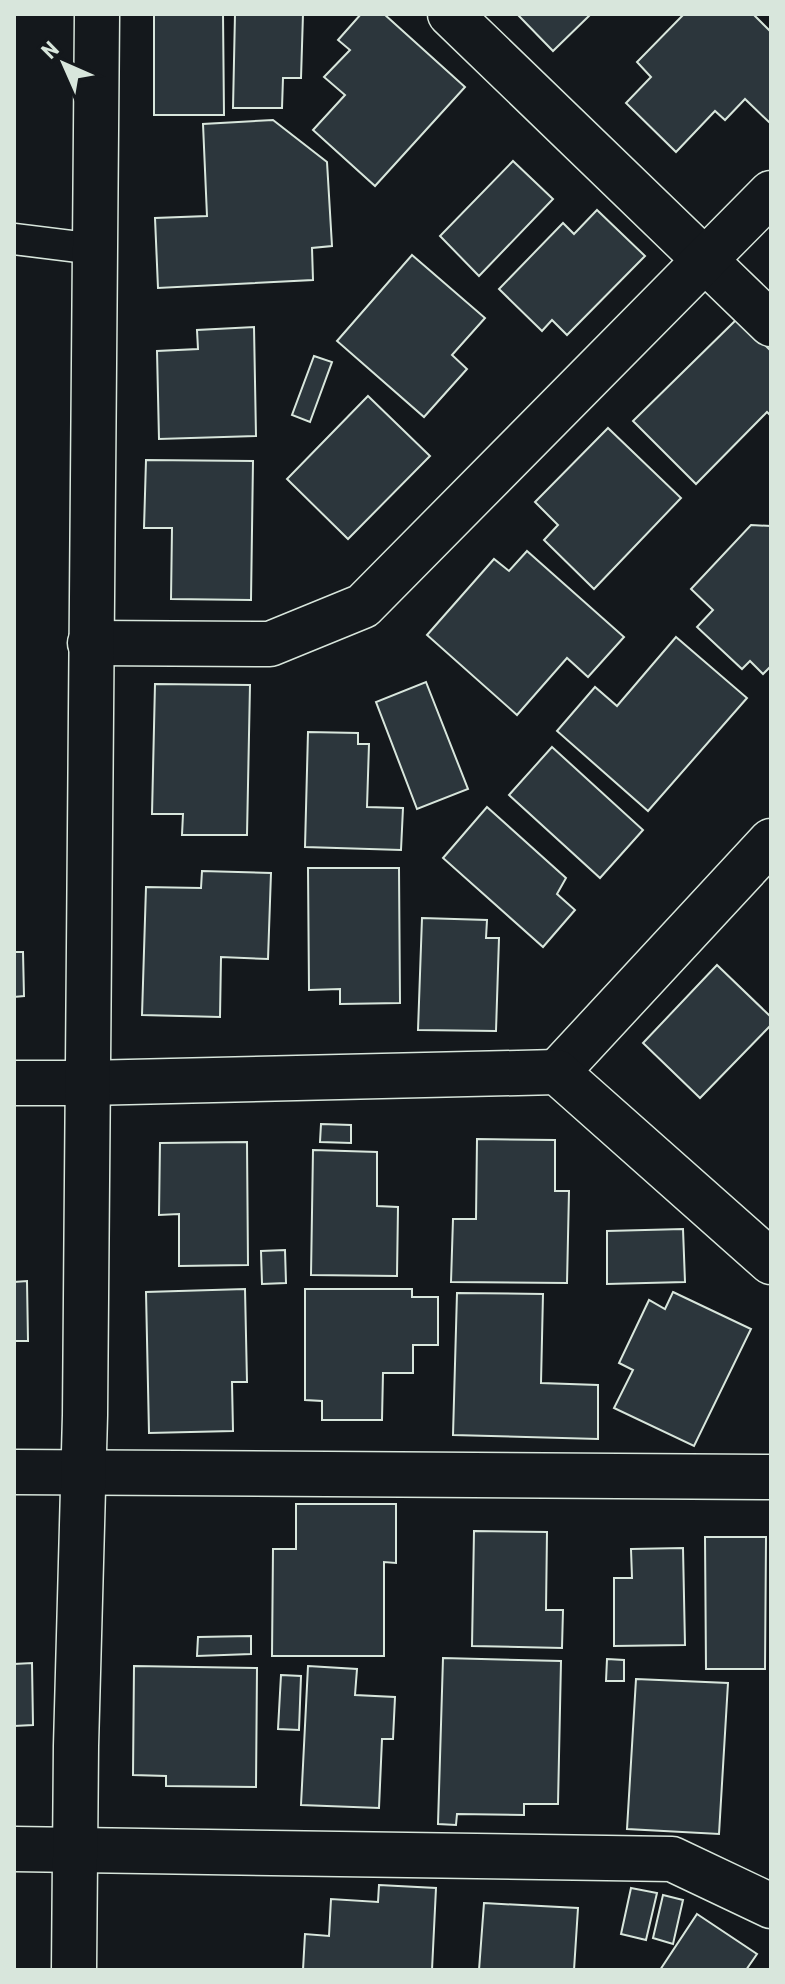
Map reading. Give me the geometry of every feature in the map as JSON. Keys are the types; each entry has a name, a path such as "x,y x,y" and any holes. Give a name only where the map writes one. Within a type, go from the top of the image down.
{"street":[{"path":"74,1970 83,1472 97,14"},
{"path":"450,14 771,324"},
{"path":"90,643 270,644 363,606 771,193"},
{"path":"557,1072 771,841"},
{"path":"14,1083 557,1072 771,1262"},
{"path":"14,1472 771,1477"},
{"path":"14,1849 672,1859 771,1906"}],"lane":[{"path":"14,239 95,249"}],"building":[{"path":"154,14 223,14 224,115 154,115"},
{"path":"235,14 303,14 301,78 283,78 282,108 233,108"},
{"path":"361,14 384,14 465,87 375,186 313,130 345,95 324,77 350,50 338,40"},
{"path":"517,14 591,14 553,51"},
{"path":"684,14 753,14 771,32 771,124 745,99 725,120 715,111 676,152 626,103 651,77 637,62"},
{"path":"273,120 327,162 332,246 312,248 313,280 158,288 155,218 207,216 203,124"},
{"path":"513,161 553,199 479,276 440,236"},
{"path":"597,210 645,256 567,335 552,320 542,331 499,289 563,223 574,234"},
{"path":"412,255 485,318 452,355 467,369 424,417 337,341"},
{"path":"738,318 771,351 771,416 767,412 696,484 633,421"},
{"path":"254,327 256,436 159,439 157,351 198,349 197,330"},
{"path":"314,356 332,362 310,422 292,415"},
{"path":"368,396 430,456 348,539 287,479"},
{"path":"608,428 681,498 594,589 544,540 558,525 535,502"},
{"path":"146,460 253,461 251,600 171,599 172,528 144,528"},
{"path":"751,525 771,526 771,666 763,674 750,661 742,669 697,627 713,610 691,589"},
{"path":"527,551 624,637 588,677 567,658 517,715 427,635 494,559 509,571"},
{"path":"676,637 747,698 648,811 557,731 595,687 617,706"},
{"path":"426,682 468,789 417,809 376,702"},
{"path":"155,684 250,685 247,835 182,835 183,814 152,814"},
{"path":"308,732 358,733 358,744 369,744 367,807 403,808 401,850 305,847"},
{"path":"552,747 643,830 600,878 509,795"},
{"path":"487,807 566,878 557,894 575,910 543,947 443,858"},
{"path":"308,868 399,868 400,1003 340,1004 340,989 309,990"},
{"path":"202,871 271,873 268,959 221,957 220,1017 142,1015 146,887 201,888"},
{"path":"422,918 487,920 486,938 499,938 496,1031 418,1030"},
{"path":"14,952 23,952 24,996 14,997"},
{"path":"717,965 771,1017 771,1025 700,1098 643,1043"},
{"path":"321,1124 351,1125 351,1143 320,1142"},
{"path":"477,1139 555,1140 555,1191 569,1191 567,1283 451,1282 453,1219 476,1219"},
{"path":"247,1142 248,1265 179,1266 179,1214 159,1215 160,1143"},
{"path":"313,1150 377,1152 377,1206 398,1207 397,1276 311,1275"},
{"path":"683,1229 685,1282 607,1284 607,1231"},
{"path":"285,1250 286,1283 262,1284 261,1251"},
{"path":"27,1281 28,1341 14,1341 14,1282"},
{"path":"245,1289 247,1382 232,1382 233,1431 149,1433 146,1292"},
{"path":"305,1289 412,1289 412,1297 438,1297 438,1345 413,1345 413,1373 383,1373 382,1420 322,1420 322,1401 305,1400"},
{"path":"673,1292 751,1329 694,1446 614,1408 633,1370 619,1363 649,1300 665,1309"},
{"path":"457,1293 543,1294 541,1383 598,1385 598,1439 453,1435"},
{"path":"296,1504 396,1504 396,1563 384,1562 384,1656 272,1656 273,1549 296,1549"},
{"path":"474,1531 547,1532 546,1610 563,1610 562,1648 472,1646"},
{"path":"705,1537 766,1537 765,1669 706,1669"},
{"path":"683,1548 685,1645 614,1646 614,1578 632,1578 631,1549"},
{"path":"251,1636 251,1654 197,1656 198,1637"},
{"path":"443,1658 561,1661 558,1804 524,1804 524,1815 457,1814 456,1825 438,1824"},
{"path":"607,1659 624,1660 624,1681 606,1681"},
{"path":"32,1663 33,1725 14,1726 14,1664"},
{"path":"134,1666 257,1668 256,1787 166,1786 166,1776 133,1775"},
{"path":"308,1666 357,1669 355,1695 395,1697 393,1739 382,1739 379,1808 301,1805"},
{"path":"281,1675 301,1676 299,1730 278,1729"},
{"path":"636,1679 728,1683 719,1834 627,1829"},
{"path":"379,1885 436,1888 432,1970 303,1970 305,1934 329,1936 331,1899 378,1902"},
{"path":"631,1888 657,1893 646,1940 621,1934"},
{"path":"663,1895 683,1900 673,1944 653,1938"},
{"path":"484,1903 578,1908 574,1970 479,1970"},
{"path":"697,1914 757,1954 746,1970 660,1970"}]}
